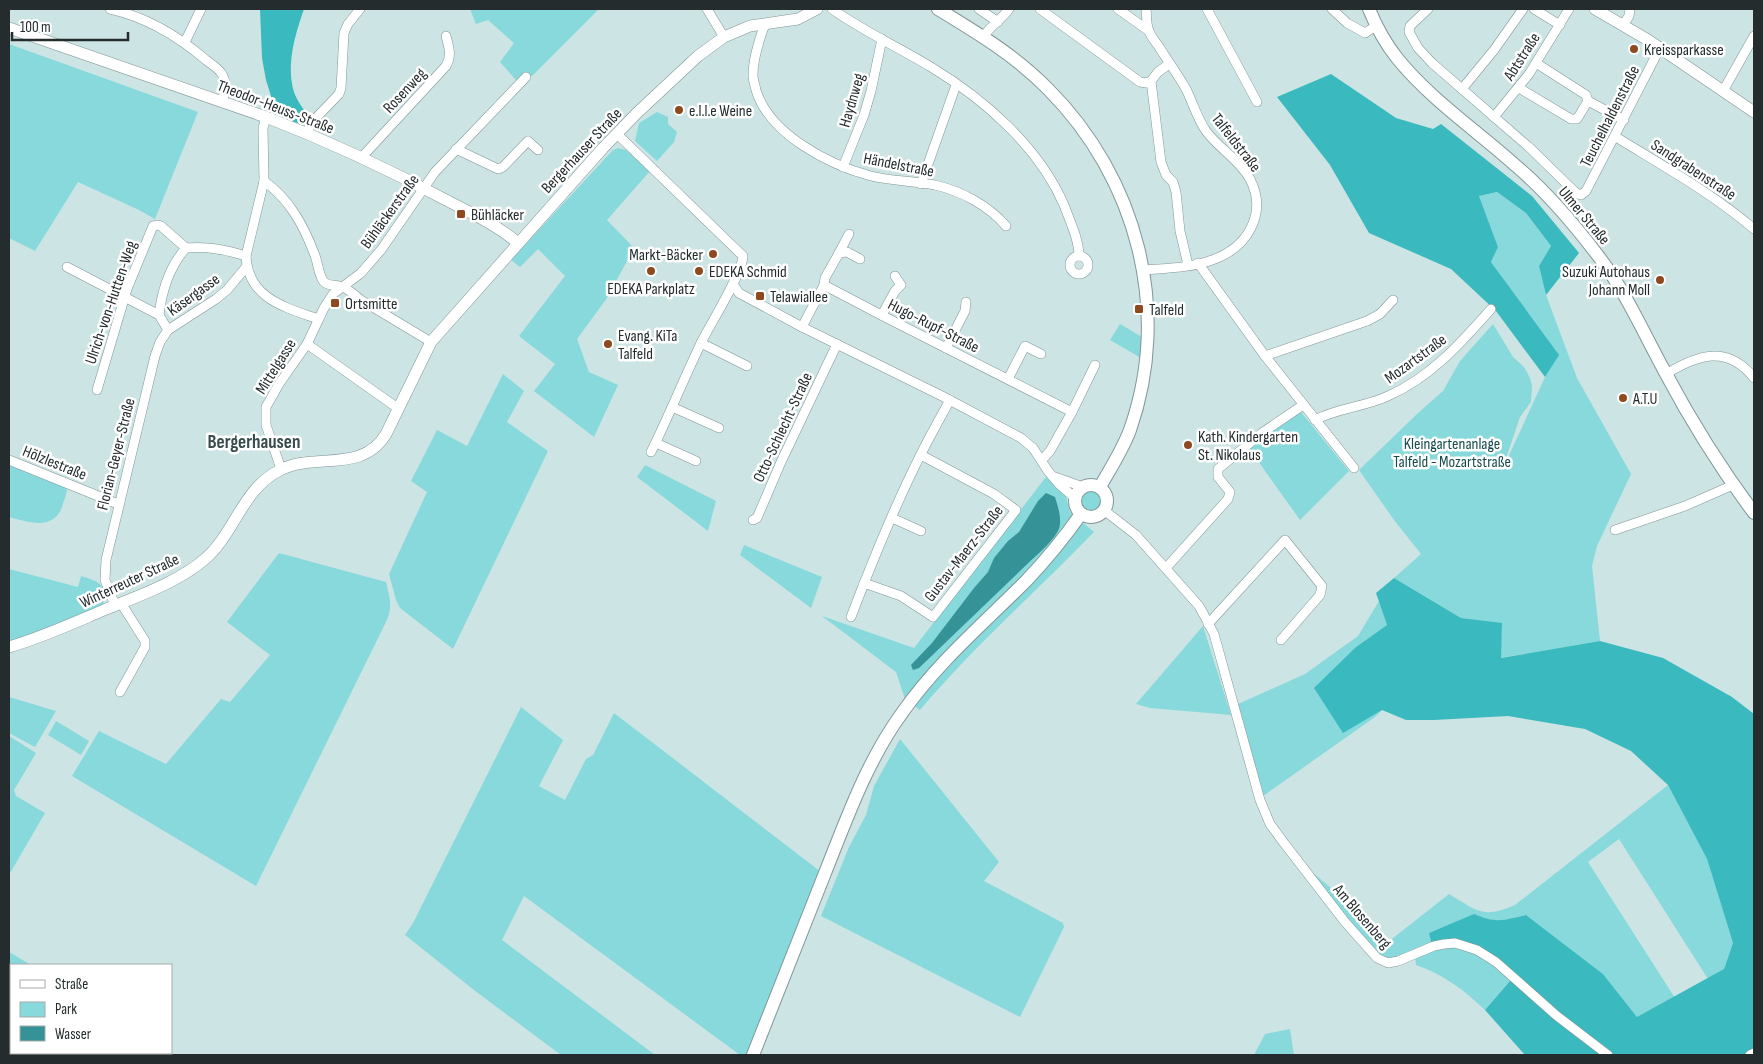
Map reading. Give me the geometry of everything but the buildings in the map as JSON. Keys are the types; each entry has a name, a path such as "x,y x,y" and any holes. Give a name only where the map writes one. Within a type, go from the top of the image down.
{"main road":[{"path":"938,9 984,36 1047,88 1083,128 1113,182 1132,228 1144,270 1148,308 1148,341 1138,404 1126,440 1100,487"},
{"name":"Ulmer Straße","path":"1369,9 1376,26 1397,58 1427,89 1540,187 1564,213 1600,258 1632,311 1666,374 1733,485 1754,513"},
{"path":"1092,485 1100,487 1107,496 1108,501 1105,510 1092,518 1081,514 1076,508 1075,498 1080,490 1083,487 1092,485"},
{"path":"753,1055 852,806 873,760 887,736 912,699 938,668 1026,580 1064,537 1081,514"}],"street":[{"path":"110,9 140,18 185,42 224,76 223,102"},
{"path":"185,42 201,9"},
{"path":"306,133 313,121 339,94 341,88 344,33 348,24 360,9"},
{"path":"707,9 724,36"},
{"name":"Bergerhauser Straße","path":"371,452 381,443 431,342 617,134 677,75 724,36 739,29 798,19 817,9"},
{"path":"832,9 858,27 933,68 982,104 1016,135 1032,152 1050,178 1070,221 1079,256"},
{"path":"979,9 998,22"},
{"path":"984,36 991,25 998,22 1009,9"},
{"path":"1040,9 1140,82 1146,83 1151,80 1169,64"},
{"path":"1118,9 1149,31"},
{"name":"Talfeldstraße","path":"1144,270 1188,266 1212,260 1226,254 1247,235 1253,225 1256,200 1250,179 1244,170 1206,131 1186,88 1149,31 1146,9"},
{"path":"1207,9 1256,102"},
{"path":"1332,9 1347,24 1365,33 1376,26"},
{"path":"1428,9 1410,26 1408,32 1418,48 1432,63 1494,117"},
{"path":"1462,89 1494,50 1523,9"},
{"path":"1534,9 1560,24"},
{"name":"Abtstraße","path":"1494,117 1519,88 1570,9"},
{"path":"1595,9 1660,48 1754,112"},
{"path":"1623,25 1629,16 1630,9"},
{"name":"Händelstraße","path":"764,24 753,77 759,99 772,118 788,134 823,158 843,167 874,177 934,185 967,196 994,213 1006,226"},
{"name":"Theodor-Heuss-Straße","path":"9,28 266,117 306,133 423,188 506,232 518,243"},
{"name":"Rosenweg","path":"361,158 446,66 451,53 446,36"},
{"path":"1723,91 1754,36"},
{"name":"Haydnweg","path":"843,167 864,115 882,40"},
{"name":"Teuchelhaldenstraße","path":"1494,117 1531,149 1576,193 1581,195 1586,191 1616,137 1660,48"},
{"path":"1536,63 1586,95 1588,101 1624,120"},
{"name":"Bühläckerstraße","path":"342,286 361,272 376,256 435,172 526,77"},
{"path":"1151,80 1161,162 1166,175 1173,182 1176,192 1180,231 1188,266"},
{"path":"921,184 956,85"},
{"path":"1519,88 1574,120 1577,119 1588,101"},
{"path":"266,117 264,128 264,181 246,256 247,266 254,284 266,296 282,306 318,319"},
{"path":"617,134 742,256 743,261 733,284 701,343 651,452"},
{"name":"Sandgrabenstraße","path":"1616,137 1702,190 1754,228"},
{"path":"456,149 498,169 503,167 528,141 538,150"},
{"path":"264,181 284,199 301,222 325,282 335,286 342,286 431,342"},
{"name":"Ulrich-von-Hutten-Weg","path":"97,390 126,297 151,230 155,225 161,226 186,248"},
{"path":"802,327 824,285 825,278 849,234"},
{"path":"159,315 172,266 186,248 214,247 246,256"},
{"path":"839,253 847,252 860,259"},
{"path":"1198,264 1265,356 1354,468"},
{"path":"67,266 159,315 168,330"},
{"name":"Käsergasse","path":"168,330 216,299 227,290 247,266"},
{"path":"882,315 895,291 901,285 895,276"},
{"path":"733,284 740,293 802,327 950,400 1021,438 1033,448 1048,471 1075,498"},
{"name":"Hugo-Rupf-Straße","path":"824,285 1072,412"},
{"name":"Mittelgasse","path":"281,469 266,425 266,407 279,384 307,344 318,319 333,294 342,286"},
{"path":"1265,356 1367,321 1380,314 1393,300"},
{"path":"946,348 965,311 966,302"},
{"name":"Mozartstraße","path":"1315,420 1388,396 1417,379 1452,352 1491,309"},
{"name":"Florian-Geyer-Straße","path":"120,692 145,647 145,641 118,604 105,580 104,572 118,504 155,356 160,342 168,330"},
{"path":"701,343 747,366"},
{"path":"307,344 399,409"},
{"name":"Otto-Schlecht-Straße","path":"753,520 757,518 781,462 837,344"},
{"path":"1008,379 1025,346 1041,354"},
{"path":"1666,374 1694,359 1711,356 1733,360 1750,372 1754,378"},
{"path":"1042,460 1050,451 1072,412 1095,365"},
{"path":"851,617 921,454 950,400"},
{"path":"1166,568 1228,499 1230,492 1218,477 1218,469 1303,405"},
{"path":"672,407 719,428"},
{"path":"656,443 696,461"},
{"name":"Winterreuter Straße","path":"9,647 40,638 176,578 206,558 215,549 253,492 265,480 281,469 299,464 358,457 371,452"},
{"name":"Gustav-Maerz-Straße","path":"864,583 900,596 933,617 1016,510 994,494 921,454"},
{"name":"Hölzlestraße","path":"9,460 118,504"},
{"path":"1054,476 1083,487"},
{"path":"1615,530 1685,506 1733,485"},
{"name":"Am Blosenberg","path":"1105,510 1136,535 1199,606 1214,634 1260,800 1270,824 1345,922 1376,958 1388,963 1398,961 1434,946 1454,943 1476,950 1496,962 1557,1016 1608,1055"},
{"path":"892,518 921,531"},
{"path":"1208,624 1285,540 1322,586 1322,589 1320,596 1281,640"},
{"path":"1750,1055 1754,1053"}],"green space":[{"path":"470,9 599,9 532,76 516,80 500,62 514,43 488,20 476,24"},
{"path":"9,44 198,112 155,219 78,182 35,251 9,238"},
{"path":"657,112 668,117 668,124 677,132 674,142 657,161 635,141 639,123"},
{"path":"618,148 626,150 650,171 607,220 634,248 607,298 577,339 589,372 618,385 594,437 534,391 555,364 519,336 565,276 538,249 520,267 511,260 613,150"},
{"name":"Kleingartenanlage Talfeld - Mozartstraße","path":"1497,192 1526,213 1551,246 1539,266 1546,295 1577,378 1631,474 1597,546 1592,566 1600,641 1500,658 1502,624 1461,618 1394,578 1421,554 1394,520 1359,470 1443,391 1460,361 1493,324 1513,357 1524,367 1532,386 1531,402 1520,417 1501,473 1545,377 1558,355 1491,262 1498,247 1479,196"},
{"path":"1120,324 1142,337 1141,358 1110,340"},
{"path":"503,374 524,391 507,422 548,451 453,649 400,608 389,574 427,492 411,481 437,430 467,446"},
{"path":"1301,412 1349,471 1300,520 1248,447 1264,434"},
{"path":"9,465 67,487 58,515 46,522 39,523 9,517"},
{"path":"645,465 716,501 708,531 637,477"},
{"path":"1046,477 1065,493 1070,512 1094,532 983,642 920,710 905,699 896,672 822,616 914,648"},
{"path":"1091,490 1096,491 1102,497 1102,507 1096,513 1091,514 1086,513 1080,507 1079,502 1080,497 1086,491"},
{"path":"744,545 822,577 811,608 740,555"},
{"path":"279,553 386,582 390,607 386,622 256,886 72,776 99,731 166,764 221,699 230,702 270,655 227,622"},
{"path":"9,569 78,587 81,576 92,580 103,588 103,605 31,636 9,642"},
{"path":"1379,601 1387,625 1356,647 1382,710 1375,717 1263,796 1238,716 1238,704 1305,674 1358,636"},
{"path":"1203,626 1231,715 1150,708 1136,704"},
{"path":"9,697 56,711 35,747 9,733"},
{"path":"521,707 563,740 539,786 565,800 586,759 593,755 614,713 821,872 747,1055 740,1055 524,896 502,940 655,1055 561,1055 474,990 405,935 413,923"},
{"path":"56,721 89,741 81,755 48,735"},
{"path":"9,736 36,753 14,790 16,796 45,813 9,875"},
{"path":"900,739 999,862 984,881 1063,923 1064,927 1020,1017 821,916 849,847 866,815 874,786"},
{"path":"1668,785 1707,859 1733,943 1724,969 1708,979 1619,839 1588,862 1675,998 1637,1017 1603,974 1526,915 1506,920 1489,920 1474,915 1429,933 1431,942 1392,960 1377,954 1353,927 1312,872 1331,888 1383,946 1449,894 1480,911 1495,912 1515,905"},
{"path":"1454,945 1478,953 1512,978 1485,1010 1453,983 1416,965 1415,955"},
{"path":"9,952 29,964 10,964 10,1054 170,1054 170,1055 9,1055"},
{"path":"1290,1029 1294,1055 1254,1055 1265,1034"}],"shaded area":[{"path":"260,9 304,9 291,60 294,92 310,119 301,124 268,114 271,96 262,58"},
{"path":"1331,74 1396,118 1433,129 1441,124 1532,196 1579,253 1546,295 1539,266 1551,246 1526,213 1497,192 1479,196 1498,247 1491,262 1559,355 1545,377 1496,311 1451,269 1369,233 1330,165 1277,97"},
{"path":"1394,578 1461,618 1502,623 1501,658 1600,641 1663,658 1732,697 1754,714 1754,1055 1525,1055 1485,1010 1515,975 1455,941 1431,942 1429,933 1474,914 1495,920 1506,920 1526,915 1603,974 1637,1017 1724,969 1733,943 1707,859 1668,785 1631,751 1585,729 1508,716 1406,720 1382,710 1343,733 1314,688 1356,647 1387,625 1376,593"}],"water":[{"path":"1046,493 1055,497 1059,510 1060,523 1055,536 919,668 913,670 911,665 932,643 988,572 994,558 1008,541 1019,532 1038,501"}],"place":[{"name":"Kreissparkasse","path":"1634,49"},
{"name":"e.l.l.e Weine","path":"679,110"},
{"name":"Bühläcker","path":"461,214"},
{"name":"Markt-Bäcker","path":"713,254"},
{"name":"EDEKA Parkplatz","path":"651,271"},
{"name":"EDEKA Schmid","path":"699,271"},
{"name":"Suzuki Autohaus Johann Moll","path":"1660,280"},
{"name":"Telawiallee","path":"760,296"},
{"name":"Ortsmitte","path":"335,303"},
{"name":"Talfeld","path":"1139,309"},
{"name":"Evang. KiTa Talfeld","path":"608,344"},
{"name":"A.T.U","path":"1623,398"},
{"name":"Kath. Kindergarten St. Nikolaus","path":"1188,445"}],"district":[{"name":"Bergerhausen","path":"254,441"}]}
